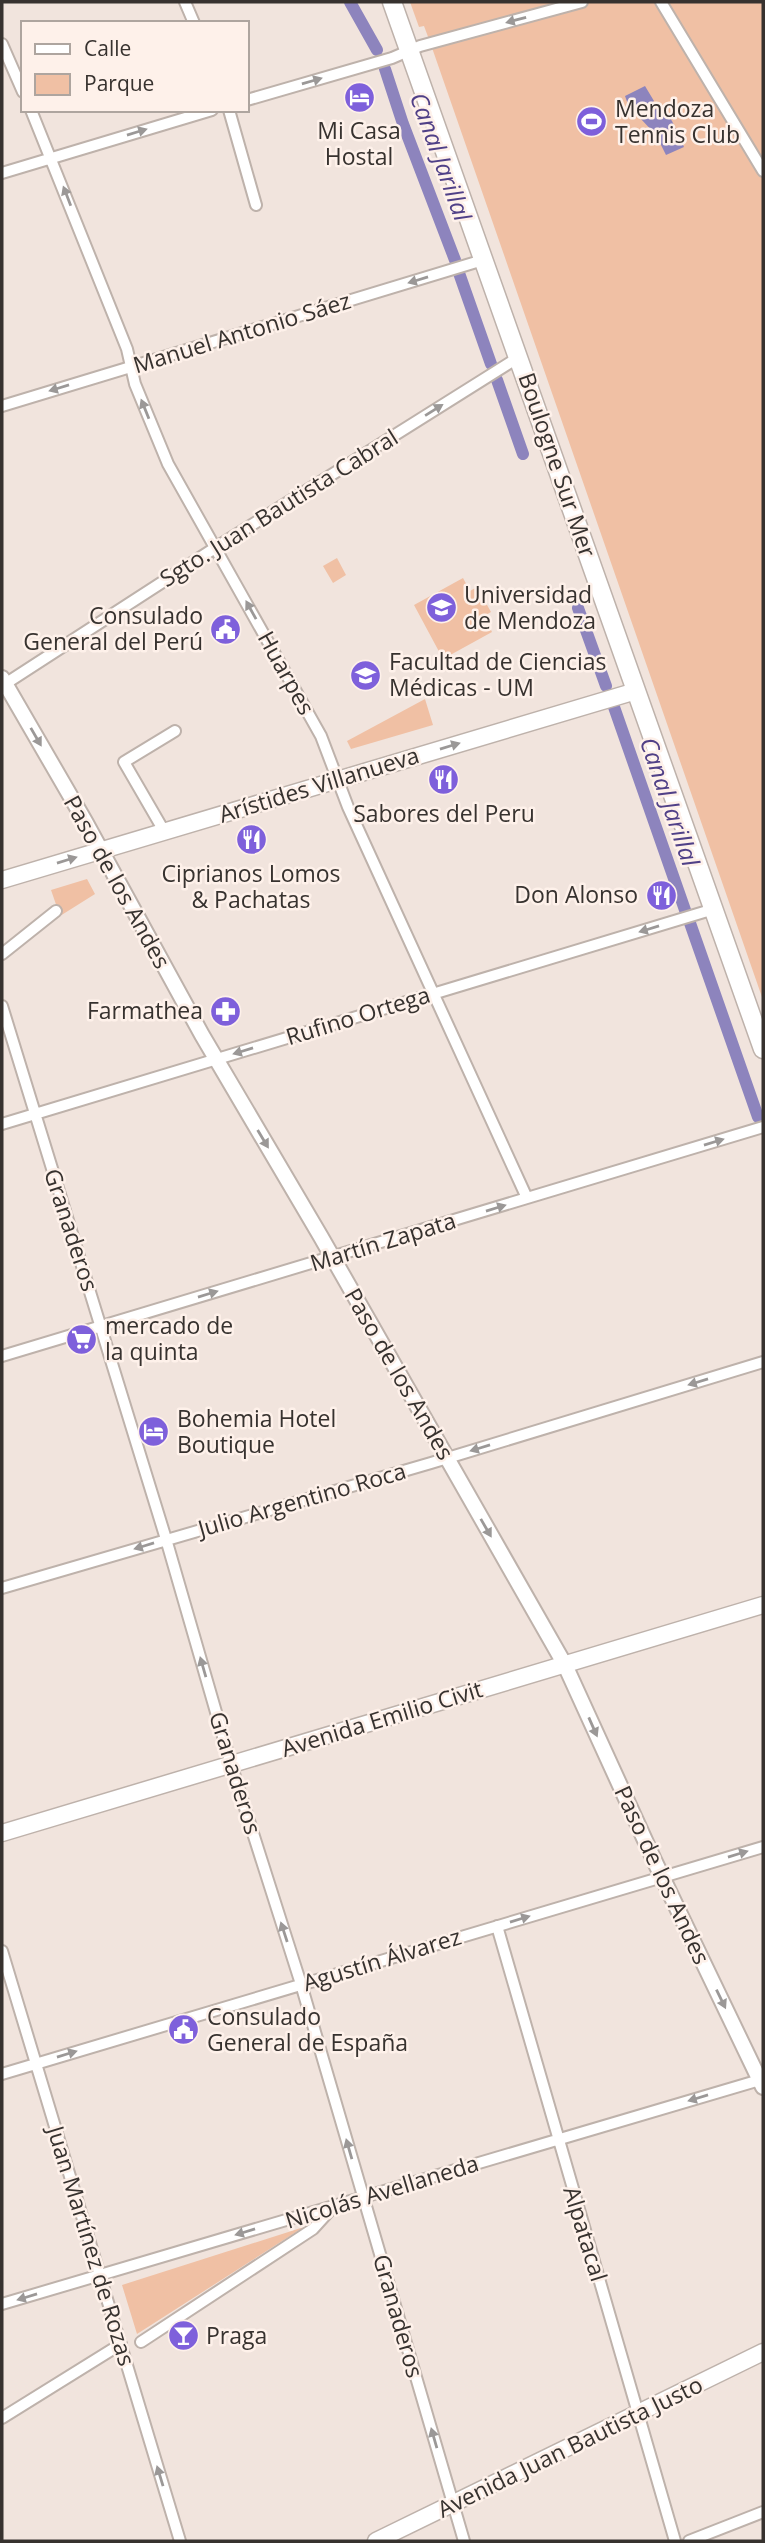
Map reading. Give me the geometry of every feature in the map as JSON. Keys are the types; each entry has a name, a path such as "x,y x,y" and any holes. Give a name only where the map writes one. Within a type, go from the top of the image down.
{"main road":[{"name":"Boulogne Sur Mer","path":"392,2 763,1048"},
{"name":"Arístides Villanueva","path":"2,880 636,691"},
{"name":"Avenida Emilio Civit","path":"2,1833 763,1605"},
{"name":"Avenida Juan Bautista Justo","path":"376,2541 763,2352"}],"street":[{"path":"185,2 193,21"},
{"path":"248,100 420,47 582,2"},
{"path":"661,2 763,171"},
{"path":"2,44 21,87"},
{"name":"Huarpes","path":"32,112 127,349 139,393 168,464 321,736 433,994 527,1198"},
{"path":"2,173 205,112"},
{"path":"230,112 256,205"},
{"name":"Manuel Antonio Sáez","path":"2,406 483,260"},
{"name":"Sgto. Juan Bautista Cabral","path":"4,681 519,357"},
{"name":"Paso de los Andes","path":"4,681 216,1059 565,1665 662,1877 762,2082"},
{"path":"164,831 124,762 175,731"},
{"name":"Rufino Ortega","path":"2,1124 714,909"},
{"path":"2,954 56,911"},
{"name":"Granaderos","path":"2,1006 102,1326 231,1764 301,1984 464,2541"},
{"name":"Martín Zapata","path":"2,1356 763,1127"},
{"name":"Julio Argentino Roca","path":"2,1588 763,1362"},
{"name":"Agustín Álvarez","path":"2,2074 763,1847"},
{"name":"Alpatacal","path":"497,1926 675,2541"},
{"name":"Juan Martínez de Rozas","path":"2,1951 180,2541"},
{"name":"Nicolás Avellaneda","path":"2,2304 762,2082"},
{"path":"141,2342 312,2230 335,2206"},
{"path":"305,2215 313,2215 316,2218 312,2230"},
{"path":"2,2418 121,2344"},
{"path":"689,2541 763,2512"}],"green space":[{"path":"410,2 763,2 763,1000 430,42 424,26 419,27"},
{"path":"337,558 346,575 333,583 323,566"},
{"path":"463,578 470,591 477,587 491,612 484,616 492,632 443,659 414,605"},
{"path":"425,699 433,725 351,749 347,741"},
{"path":"87,879 95,894 60,916 51,890"},
{"path":"304,2227 137,2334 122,2285"}],"shaded area":[{"path":"645,86 654,101 634,114 625,96"},
{"path":"661,106 672,121 684,147 666,155 656,135 640,118"}],"waterway":[{"name":"Canal Jarillal","path":"350,2 377,50"},
{"name":"Canal Jarillal","path":"385,69 455,260"},
{"name":"Canal Jarillal","path":"459,273 491,364"},
{"name":"Canal Jarillal","path":"497,380 523,454"},
{"name":"Canal Jarillal","path":"578,608 606,686"},
{"name":"Canal Jarillal","path":"614,707 685,910"},
{"name":"Canal Jarillal","path":"690,923 758,1117"}],"place":[{"name":"Mi Casa Hostal","path":"359,97"},
{"name":"Mendoza Tennis Club","path":"592,122"},
{"name":"Universidad de Mendoza","path":"441,608"},
{"name":"Consulado General del Perú","path":"226,629"},
{"name":"Facultad de Ciencias Médicas - UM","path":"366,675"},
{"name":"Sabores del Peru","path":"444,780"},
{"name":"Ciprianos Lomos & Pachatas","path":"251,840"},
{"name":"Don Alonso","path":"661,895"},
{"name":"Farmathea","path":"226,1011"},
{"name":"mercado de la quinta","path":"82,1339"},
{"name":"Bohemia Hotel Boutique","path":"154,1432"},
{"name":"Consulado General de España","path":"184,2030"},
{"name":"Praga","path":"183,2336"}]}
